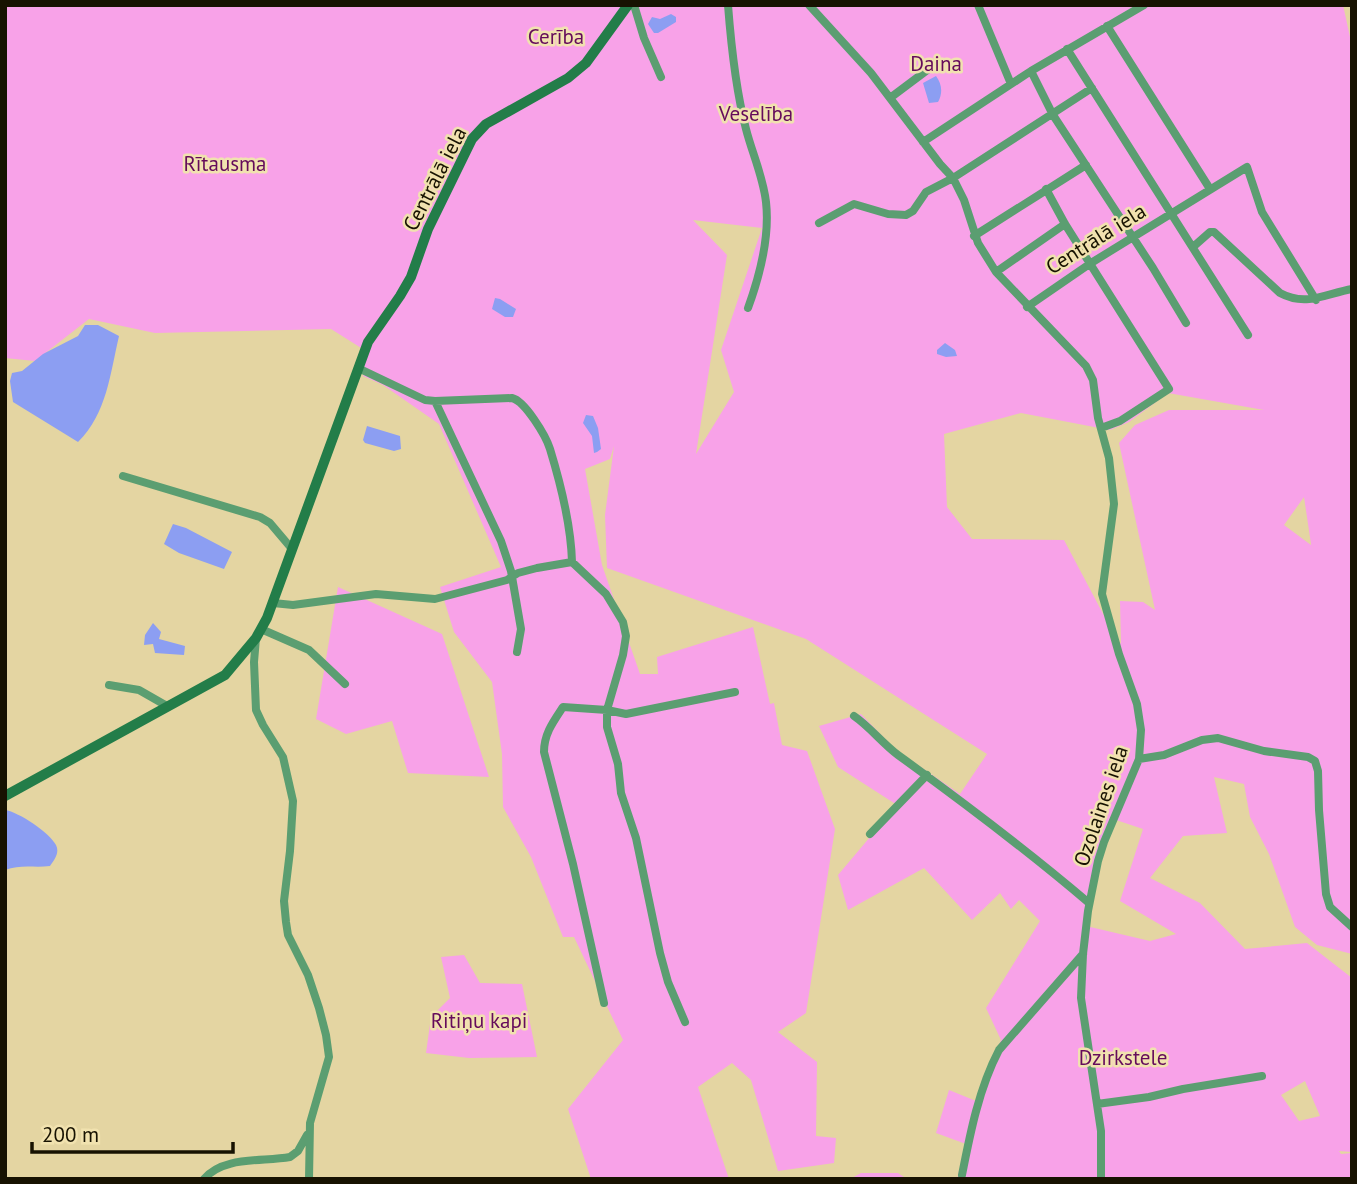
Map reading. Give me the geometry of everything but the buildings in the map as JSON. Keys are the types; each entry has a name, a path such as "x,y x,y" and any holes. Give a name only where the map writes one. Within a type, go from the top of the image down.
{"street":[{"name":"Centrālā iela","path":"5,796 225,674 259,634 273,603 368,342 411,277 428,229 472,139 486,124 520,106 586,63 628,5"},
{"path":"634,5 644,38 662,77"},
{"path":"728,5 746,128 758,163 766,202 760,274 748,308"},
{"name":"Ozolaines iela","path":"809,5 871,73 953,178 964,200 974,236 996,272 1086,366 1093,380 1109,458 1114,503 1102,594 1137,704 1141,730 1139,759 1104,842 1089,903 1083,954 1081,999 1097,1104 1102,1150 1101,1179"},
{"path":"978,5 1011,84"},
{"path":"923,142 1031,71 1144,5"},
{"path":"1107,26 1210,189"},
{"path":"1067,49 1248,335"},
{"path":"890,98 934,65"},
{"path":"1031,71 1053,115 1186,323"},
{"path":"819,223 854,204 888,214 906,215 913,211 926,192 953,178 1092,88"},
{"path":"974,236 1086,165"},
{"name":"Centrālā iela","path":"1027,307 1091,263 1247,167 1262,212 1316,300"},
{"path":"1046,189 1065,224 1169,388 1121,421 1101,428"},
{"path":"996,272 1065,224"},
{"path":"1193,247 1210,232 1214,232 1280,293 1301,300 1316,300 1352,289"},
{"path":"358,368 425,400 512,398 523,403 550,446 572,540 572,562 606,594 623,622 626,636 607,710 607,727 618,764 621,793 636,838 660,953 668,982 685,1022"},
{"path":"435,401 501,541 512,577 521,629 517,652"},
{"path":"123,476 261,517 270,523 292,549"},
{"path":"273,603 293,605 376,594 435,599 507,580 537,568 572,562"},
{"path":"309,1179 309,1131 328,1057 326,1035 308,975 288,935 284,901 293,801 283,757 262,725 257,710 254,662 259,634 309,650 345,684"},
{"path":"240,657 254,662"},
{"path":"109,685 139,690 167,706"},
{"path":"604,1003 573,864 544,752 544,741 550,726 563,707 626,714 735,692"},
{"path":"853,716 868,726 895,752 1089,903"},
{"path":"1139,759 1164,755 1202,740 1218,738 1264,751 1308,757 1315,761 1318,771 1326,894 1330,907 1352,927"},
{"path":"870,834 927,775"},
{"path":"962,1175 986,1081 999,1050 1083,954"},
{"path":"1097,1104 1262,1076"},
{"path":"204,1179 211,1170 226,1164 290,1157 298,1151 309,1131"}],"green space":[{"path":"5,5 1343,5 1352,46 1352,954 1317,945 1295,927 1269,854 1250,817 1244,784 1214,777 1227,833 1183,836 1150,878 1200,903 1245,949 1307,943 1352,978 1352,1152 1339,1151 1341,1154 1352,1153 1352,1179 957,1179 966,1144 936,1133 949,1090 976,1101 1001,1040 986,1008 1040,921 1019,900 1011,909 1000,893 972,920 924,868 848,910 838,875 897,805 838,767 819,726 861,714 896,750 960,794 987,754 806,639 607,568 605,515 614,446 610,459 585,469 602,565 640,674 658,674 657,657 753,627 770,704 774,703 782,745 807,751 835,829 806,1013 778,1032 817,1062 816,1136 836,1138 834,1163 778,1171 751,1080 732,1063 698,1087 729,1179 591,1179 568,1109 623,1040 574,937 563,937 531,857 503,807 502,754 492,682 454,632 440,587 501,567 439,424 383,385 363,376 365,372 358,368 366,351 331,329 155,333 89,319 35,361 5,358","holes":["693,220 762,228 721,350 734,392 696,454 727,255","1168,393 1264,410 1169,410 1135,425 1119,443 1155,610 1143,602 1120,601 1119,644 1064,540 972,539 947,507 944,434 1021,413 1110,430 1129,422","1304,497 1311,545 1284,525","1113,819 1143,829 1120,901 1176,934 1150,941 1086,926 1104,841 1101,838 1103,839","1305,1081 1320,1116 1299,1121 1281,1095"]},
{"path":"338,587 442,634 489,777 408,773 392,721 346,734 316,719"},
{"name":"Ritiņu kapi","path":"464,955 480,983 522,984 537,1057 469,1058 426,1053 431,1017 450,998 441,957"},
{"path":"861,1173 898,1173 907,1179 850,1179"}],"water":[{"path":"671,14 676,17 676,22 654,33 648,24 652,17 660,19"},
{"path":"936,76 941,85 941,95 938,102 929,103 923,83"},
{"path":"495,298 516,309 513,317 505,317 492,309"},
{"path":"85,325 98,325 119,336 101,406 88,431 78,442 13,402 10,381 12,373 22,371 43,354 78,336"},
{"path":"945,343 955,350 957,356 937,354 937,350"},
{"path":"586,415 593,416 598,428 601,449 594,453 592,436 583,423"},
{"path":"367,426 400,436 401,449 394,451 365,443 363,440"},
{"path":"173,524 232,552 224,569 179,553 164,544"},
{"path":"153,623 161,632 159,639 185,646 184,655 155,653 153,644 144,645 145,635"},
{"path":"5,810 26,819 53,840 57,851 50,866 5,870"}],"park label":[{"name":"Cerība","path":"556,37"},
{"name":"Daina","path":"936,64"},
{"name":"Veselība","path":"756,114"},
{"name":"Rītausma","path":"225,164"},
{"name":"Dzirkstele","path":"1123,1058"}]}
